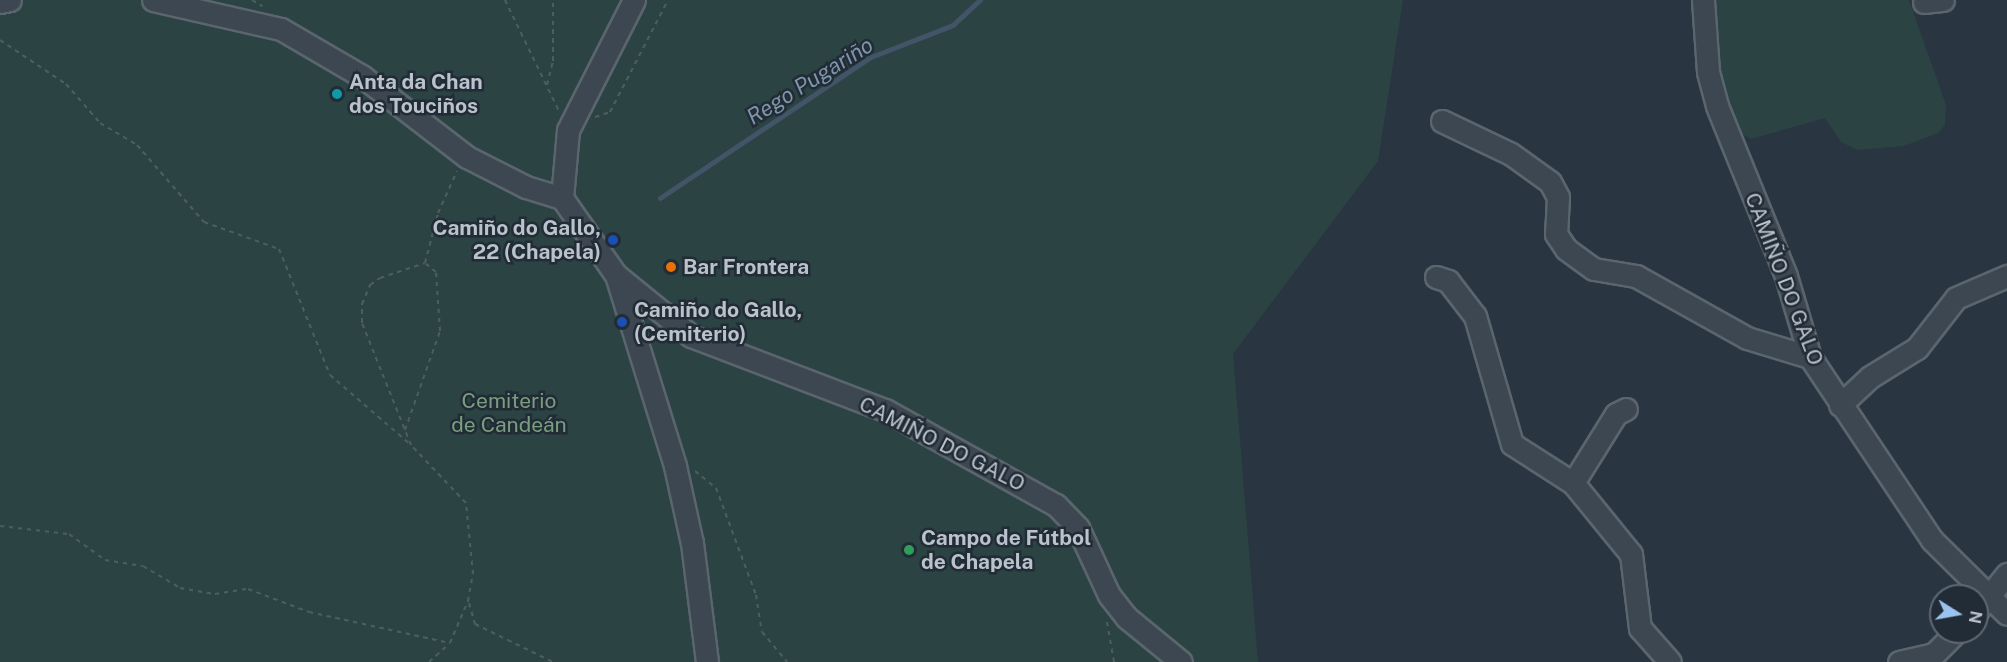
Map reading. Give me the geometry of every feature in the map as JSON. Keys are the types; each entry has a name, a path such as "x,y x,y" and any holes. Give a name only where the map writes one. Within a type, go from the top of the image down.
{"street":[{"path":"0,2 10,0"},
{"path":"153,0 281,29 363,77 467,156 526,187 562,198 616,275 675,466 692,543 707,662"},
{"path":"562,198 571,125 634,0"},
{"name":"CAMIÑO DO GALO","path":"1703,0 1708,72 1717,106 1786,276 1810,357 1932,540 1967,584"},
{"path":"1442,121 1511,154 1550,182 1557,197 1556,234 1566,249 1594,269 1636,276 1747,338 1810,357"},
{"name":"CAMIÑO DO GALO","path":"616,275 691,336 885,410 1056,505 1078,528 1109,595 1147,637 1181,662"},
{"path":"1840,405 1870,376 1917,348 1956,298 2007,276"},
{"path":"1436,277 1448,281 1476,316 1512,444 1573,483 1631,554 1640,628 1670,662"},
{"path":"1573,483 1616,414 1626,409"},
{"path":"1989,596 2007,574"},
{"name":"CAMIÑO DO GALO","path":"1989,606 2007,614"},
{"path":"1899,662 1934,654 1944,644"}],"path":[{"path":"505,0 547,86 571,125 610,112 668,0"},
{"path":"547,86 553,61 553,0"},
{"path":"0,40 66,84 100,123 137,145 204,222 279,249 330,375 411,445 466,502 473,574 468,602 450,643 429,662"},
{"path":"425,263 438,213 467,156"},
{"path":"411,445 362,322 362,304 375,281 425,263"},
{"path":"405,430 440,331 436,272 425,263"},
{"path":"675,466 694,470 716,488 756,595 762,632 787,662"},
{"path":"0,526 69,534 105,560 142,566 180,588 215,594 248,589 309,612 450,643"},
{"path":"1109,595 1107,627 1114,662"},
{"path":"468,602 475,624 553,662"}],"green space":[{"name":"Cemiterio de Candeán","path":"0,0 1403,0 1378,161 1233,354 1258,662 0,662"},
{"path":"1712,0 1909,0 1946,105 1945,125 1938,133 1904,146 1857,150 1841,142 1825,118 1751,139 1739,132 1723,93"}],"waterway":[{"name":"Rego Pugariño","path":"660,198 871,57 953,25 980,0"}],"place":[{"name":"Anta da Chan dos Touciños","path":"337,94"},
{"name":"Camiño do Gallo, 22 (Chapela)","path":"613,240"},
{"name":"Bar Frontera","path":"671,267"},
{"name":"Camiño do Gallo, (Cemiterio)","path":"622,322"},
{"name":"Campo de Fútbol de Chapela","path":"909,550"}]}
